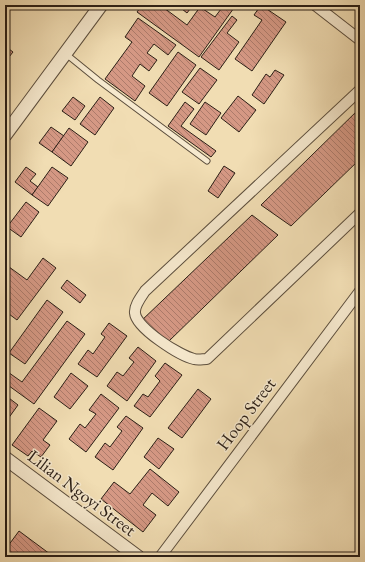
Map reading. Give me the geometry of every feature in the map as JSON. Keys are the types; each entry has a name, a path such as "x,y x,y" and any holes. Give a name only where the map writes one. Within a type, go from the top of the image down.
{"street":[{"path":"5,136 101,5"},
{"path":"315,5 360,40"},
{"path":"360,90 145,291 138,301 134,312 136,320 150,334 168,346 195,360 207,359 360,213"},
{"name":"Hoop Street","path":"160,557 360,291"},
{"name":"Lilian Ngoyi Street","path":"5,458 124,553 138,557"}],"lane":[{"path":"66,53 98,80 207,161"}],"building":[{"path":"142,5 160,5 187,25 200,7 215,17 224,5 236,5 199,57 137,12"},
{"path":"177,5 193,5 187,13"},
{"path":"261,5 286,22 252,71 235,59 262,20 254,15"},
{"path":"232,16 237,20 227,33 239,42 219,70 201,57"},
{"path":"138,18 176,45 168,55 154,44 147,53 157,60 149,71 140,64 132,76 145,86 135,101 105,79 132,42 125,37"},
{"path":"5,46 13,52 5,62"},
{"path":"178,52 196,65 167,106 149,93"},
{"path":"200,68 217,80 199,104 182,92"},
{"path":"275,70 284,75 264,104 252,95 266,74 270,77"},
{"path":"238,96 256,110 239,132 221,118"},
{"path":"73,97 85,106 75,120 62,111"},
{"path":"100,97 114,108 95,135 80,124"},
{"path":"185,102 194,109 181,126 216,151 211,157 168,126"},
{"path":"205,102 221,113 206,135 190,124"},
{"path":"360,108 360,159 291,226 261,205"},
{"path":"51,127 64,136 52,152 39,143"},
{"path":"69,128 88,142 71,166 52,152"},
{"path":"224,166 235,173 218,198 208,191"},
{"path":"26,167 36,174 30,181 38,187 32,195 15,182"},
{"path":"52,167 68,178 48,206 32,195"},
{"path":"26,202 39,212 21,237 7,227"},
{"path":"252,215 278,235 168,342 140,322"},
{"path":"43,258 56,268 17,320 5,311 5,264 27,280"},
{"path":"67,280 86,295 80,303 61,288"},
{"path":"47,300 63,312 25,364 9,353"},
{"path":"67,321 85,334 34,404 5,383 5,370 22,382"},
{"path":"109,323 127,336 97,377 78,364 88,350 93,354 105,337 101,334"},
{"path":"138,347 156,361 127,401 107,386 117,372 123,376 134,362 129,358"},
{"path":"165,363 182,375 150,417 134,406 143,394 148,397 160,381 155,376"},
{"path":"71,373 88,386 70,409 54,397"},
{"path":"198,389 211,399 182,438 168,428"},
{"path":"101,394 119,408 86,452 69,439 80,424 85,428 96,414 89,410"},
{"path":"5,395 18,405 5,423"},
{"path":"39,408 57,421 43,440 50,445 41,457 32,451 28,456 12,445"},
{"path":"126,416 143,428 113,470 95,457 105,443 110,447 122,431 117,427"},
{"path":"158,438 174,449 159,469 144,457"},
{"path":"150,469 179,492 168,506 152,493 143,505 156,515 143,532 101,499 114,482 130,494"},
{"path":"19,531 54,557 5,557 5,550"}]}
